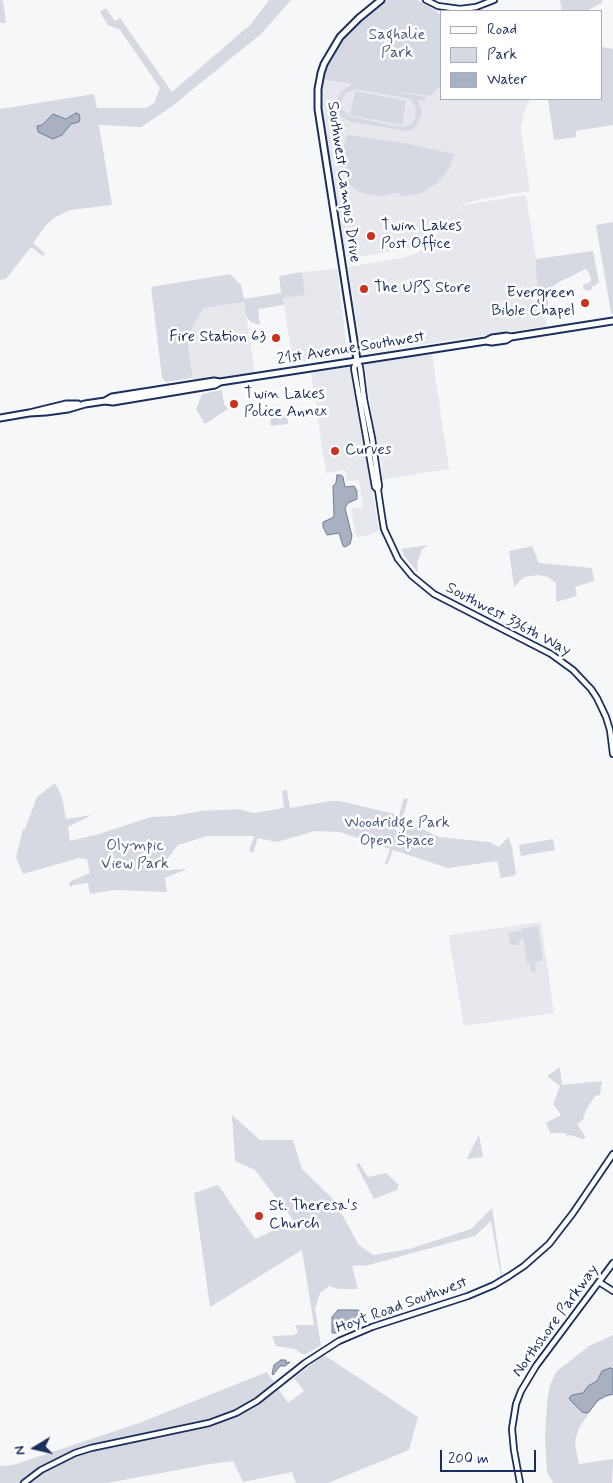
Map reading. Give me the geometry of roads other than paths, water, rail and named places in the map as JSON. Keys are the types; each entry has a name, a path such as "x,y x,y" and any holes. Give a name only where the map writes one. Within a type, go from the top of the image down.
{"main road":[{"name":"Southwest Campus Drive","path":"357,360 318,109 318,89 320,73 340,37 381,0"},
{"path":"426,0 438,6 460,9 476,7 494,0"},
{"name":"21st Avenue Southwest","path":"0,418 66,404 113,402 215,386 220,382 500,337 511,337 613,321"},
{"path":"357,360 354,368 375,487 378,490"},
{"path":"357,360 360,367 380,486 378,490"},
{"path":"364,425 368,427 372,438"},
{"name":"Southwest 336th Way","path":"378,490 387,536 398,559 412,576 439,597 560,660 574,670 591,689 606,717 610,730 613,754"},
{"name":"Hoyt Road Southwest","path":"24,1483 42,1470 75,1453 209,1423 236,1413 257,1401 304,1363 332,1344 372,1327 468,1296 494,1285 524,1266 549,1244 613,1154"},
{"name":"Northshore Parkway","path":"520,1483 512,1429 516,1404 521,1391 536,1366 613,1263"},
{"path":"599,1282 613,1291"}],"water":[{"path":"76,113 79,114 79,122 71,124 62,135 53,139 38,132 37,126 42,125 53,114 66,119"},
{"path":"337,475 343,477 345,487 354,486 357,491 357,499 348,503 345,508 352,536 350,544 345,547 339,533 327,535 323,527 323,522 334,516 333,486 336,483"},
{"path":"338,1310 358,1310 362,1313 361,1319 359,1322 349,1326 345,1324 337,1333 332,1333 332,1317"},
{"path":"281,1360 286,1360 286,1363 290,1362 285,1366 280,1366 273,1375 274,1365"},
{"path":"610,1368 613,1369 613,1394 598,1400 589,1412 582,1412 569,1398 572,1395 583,1393 588,1386 597,1381 602,1371"}],"place":[{"name":"Twin Lakes Post Office","path":"371,236"},
{"name":"The UPS Store","path":"364,289"},
{"name":"Evergreen Bible Chapel","path":"585,303"},
{"name":"Fire Station 63","path":"276,338"},
{"name":"Twin Lakes Police Annex","path":"234,404"},
{"name":"Curves","path":"335,451"},
{"name":"St. Theresa's Church","path":"259,1216"}],"park label":[{"name":"Saghalie Park","path":"397,45"},
{"name":"Woodridge Park Open Space","path":"397,833"},
{"name":"Olympic View Park","path":"135,856"}]}
